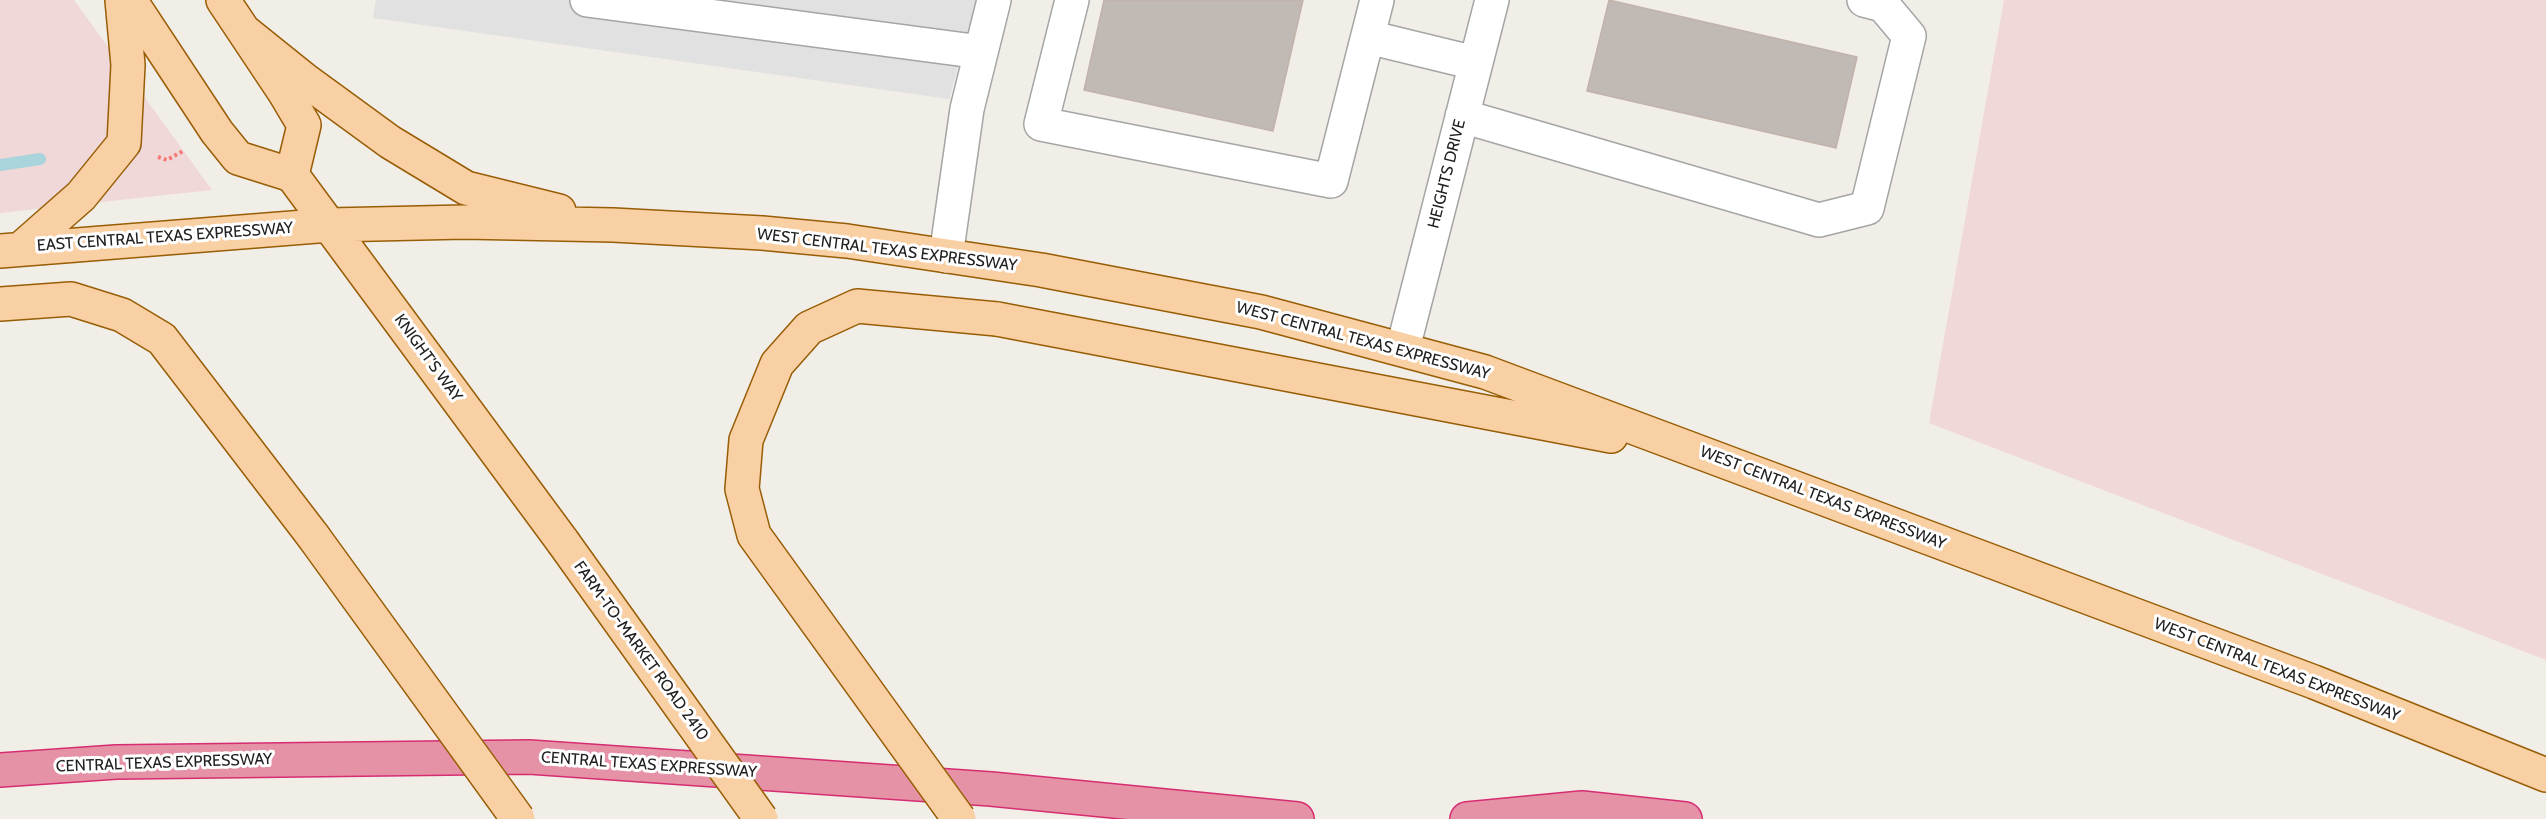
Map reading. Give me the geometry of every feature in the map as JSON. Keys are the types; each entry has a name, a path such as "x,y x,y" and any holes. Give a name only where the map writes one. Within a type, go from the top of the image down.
{"highway":[{"name":"CENTRAL TEXAS EXPRESSWAY","path":"0,770 116,762 529,757 991,789 1297,819"},
{"path":"1467,819 1582,808 1685,819"}],"main road":[{"path":"11,249 81,196 124,143 128,65 122,0"},
{"path":"130,0 218,132 238,158 292,175 304,125 224,0"},
{"path":"244,31 305,80 390,142 466,188 613,225"},
{"name":"KNIGHT'S WAY","path":"292,175 563,542"},
{"name":"WEST CENTRAL TEXAS EXPRESSWAY","path":"330,225 464,222 613,225 762,232 847,241 1041,270 1261,312 1403,348 1485,372 2314,682 2546,775"},
{"name":"EAST CENTRAL TEXAS EXPRESSWAY","path":"11,249 330,225"},
{"path":"0,304 71,299 122,315 162,339 313,536 518,819"},
{"path":"959,819 754,535 742,489 746,440 777,364 809,328 856,306 997,319 1542,424 1696,450"},
{"name":"FARM-TO-MARKET ROAD 2410","path":"563,542 761,819"}],"street":[{"path":"587,0 981,52"},
{"path":"946,256 967,109 994,0"},
{"path":"1072,0 1041,124 1331,181 1377,0"},
{"name":"HEIGHTS DRIVE","path":"1403,348 1474,63 1492,0"},
{"path":"1462,116 1819,220 1867,208 1909,36 1883,5 1864,0"},
{"path":"1368,37 1474,63"}],"path":[{"path":"148,153 167,160 187,150"}],"shaded area":[{"path":"0,0 74,0 212,190 0,213"},
{"path":"376,0 977,0 949,99 373,18"},
{"path":"2004,0 2546,0 2546,660 1929,423"}],"building":[{"path":"1104,0 1303,0 1273,131 1084,90"},
{"path":"1609,0 1857,57 1836,148 1587,91"}],"waterway":[{"path":"0,165 40,159"}]}
